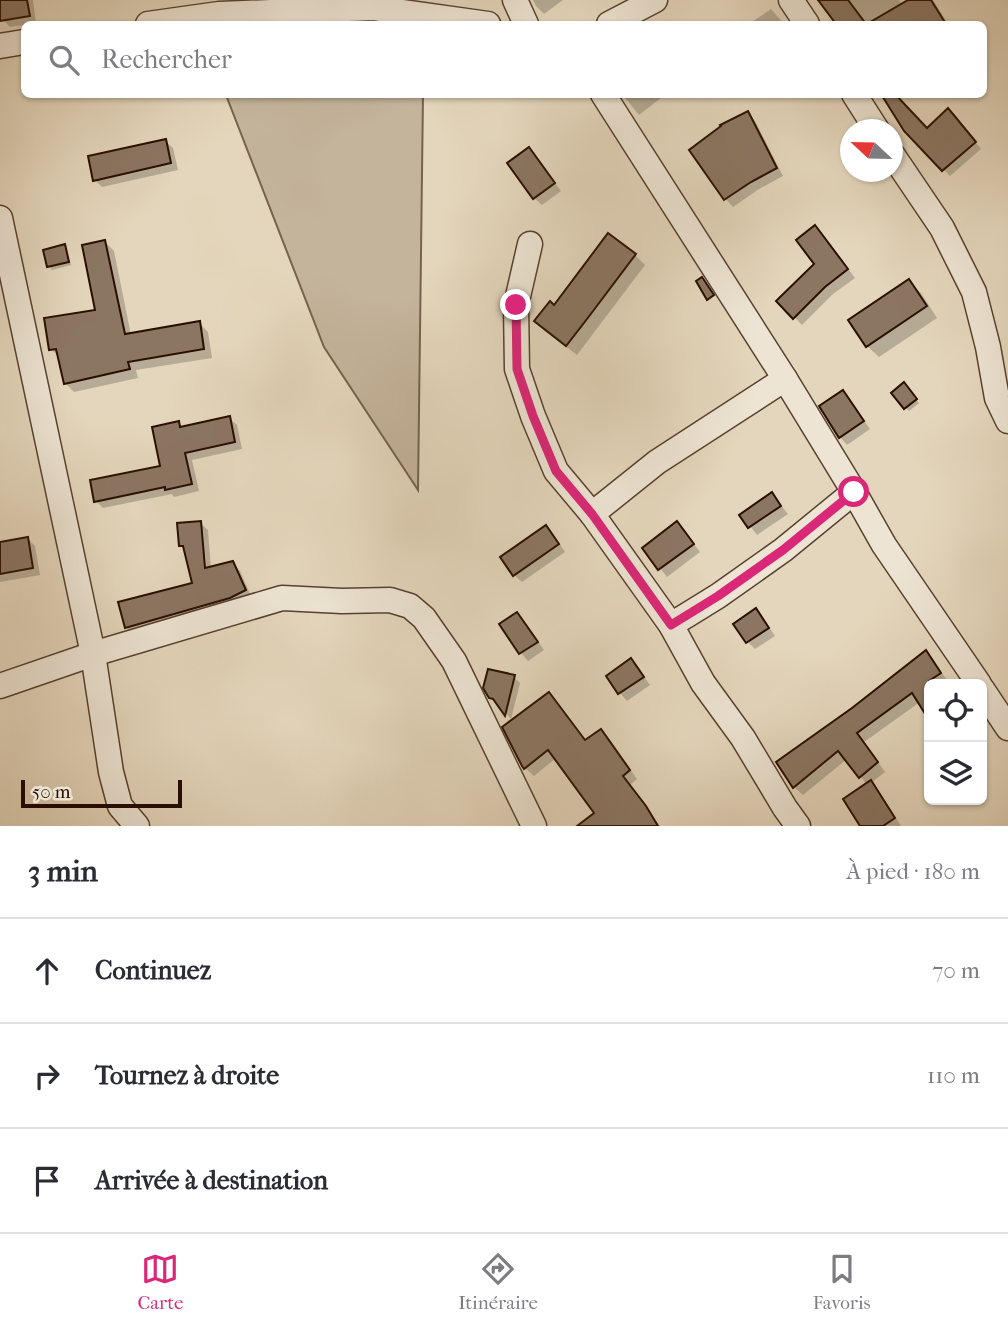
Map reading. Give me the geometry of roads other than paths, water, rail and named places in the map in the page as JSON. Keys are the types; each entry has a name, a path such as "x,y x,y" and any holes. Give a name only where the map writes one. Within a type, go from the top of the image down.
{"street":[{"path":"514,0 524,21"},
{"path":"615,21 655,0"},
{"path":"791,0 805,21"},
{"path":"169,21 219,14 374,8 467,21"},
{"path":"606,98 785,380 884,545 976,679"},
{"path":"856,98 870,119"},
{"path":"903,170 942,228 974,292 997,398 1008,421"},
{"path":"0,218 93,654 111,772 120,806 136,826"},
{"path":"530,244 516,305 517,369 556,471 592,514 671,625 703,683 743,738 798,826"},
{"path":"592,514 657,463 785,380"},
{"path":"671,625 783,550 854,492"},
{"path":"0,686 93,654 282,598 390,600 410,606 424,618 454,661 534,826"},
{"path":"987,696 1008,728"}]}
